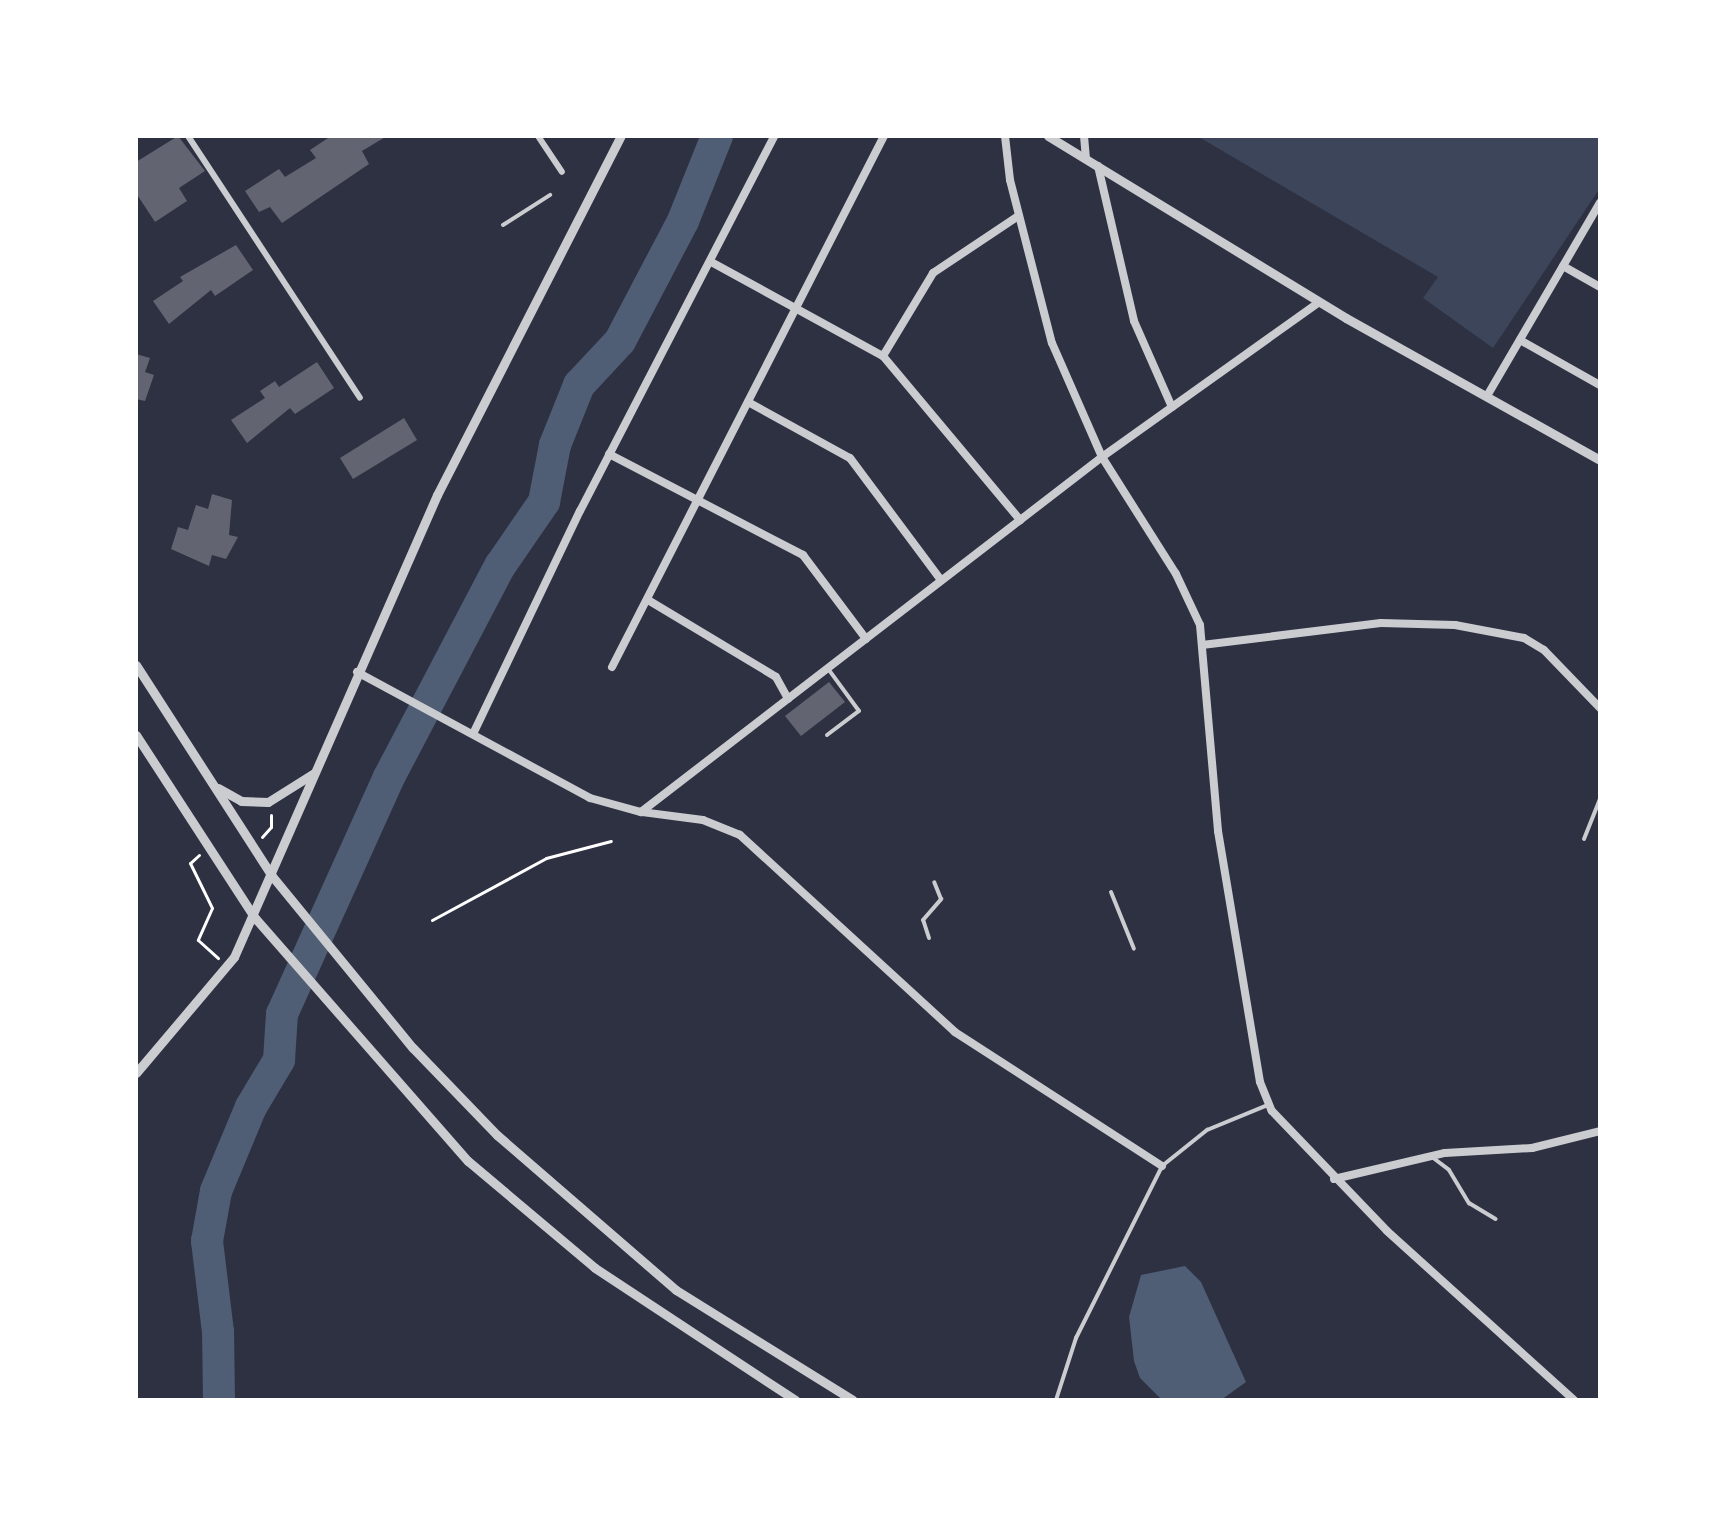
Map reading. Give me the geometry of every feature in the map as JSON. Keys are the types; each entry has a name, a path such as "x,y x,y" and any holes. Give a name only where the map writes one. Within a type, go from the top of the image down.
{"street":[{"path":"188,136 360,398"},
{"path":"538,136 562,172"},
{"path":"136,1073 228,966 255,918 357,672 437,495 621,136"},
{"path":"473,734 609,454 774,136"},
{"path":"612,667 702,499 793,307 884,136"},
{"path":"1005,136 1018,216 1052,343 1102,457 1176,574 1200,625 1218,831 1239,973 1269,1104 1334,1179 1574,1400"},
{"path":"1048,136 1319,302 1600,460"},
{"path":"1084,136 1086,159"},
{"path":"1098,166 1134,321 1172,407"},
{"path":"1487,396 1600,203"},
{"path":"883,356 933,273 1018,216"},
{"path":"713,263 883,356 1020,520"},
{"path":"1563,266 1600,287"},
{"path":"641,812 1102,457 1319,302"},
{"path":"1520,340 1600,385"},
{"path":"748,402 850,458 941,580"},
{"path":"609,454 702,499 803,555 866,639"},
{"path":"648,600 776,677 788,699"},
{"path":"1202,645 1381,623 1455,625 1524,638 1544,650 1600,708"},
{"path":"136,665 272,876 413,1048 589,1219 676,1290 853,1400"},
{"path":"357,672 590,798 641,812 703,820 740,835 955,1032 1162,1166"},
{"path":"136,735 255,918 325,995 384,1070 468,1161 535,1220 658,1313 795,1400"},
{"path":"212,783 241,801 260,803 286,795 316,771"},
{"path":"1334,1179 1430,1156 1532,1148 1600,1131"}],"lane":[{"path":"503,225 550,195"},
{"path":"827,668 859,711 827,735"},
{"path":"1584,839 1600,799"},
{"path":"929,938 923,920 941,899 934,882"},
{"path":"1111,892 1134,949"},
{"path":"1056,1400 1076,1338 1162,1166 1207,1130 1269,1104"},
{"path":"1430,1156 1449,1170 1469,1203 1496,1219"}],"path":[{"path":"257,828 262,837 274,816 262,813 260,803"},
{"path":"432,920 546,858 611,841"},
{"path":"208,848 190,863 212,908 198,940 228,966"}],"shaded area":[{"path":"1197,136 1600,136 1600,188 1493,348 1423,298 1438,277"},
{"path":"1185,1266 1201,1282 1246,1382 1221,1400 1162,1400 1140,1378 1134,1361 1129,1317 1141,1275"}],"building":[{"path":"178,136 205,171 179,188 187,201 155,222 136,193 136,162"},
{"path":"331,136 387,136 362,151 369,164 282,223 270,207 259,212 245,191 279,169 285,177 316,158 310,150"},
{"path":"236,245 253,270 215,296 211,290 169,324 153,301 183,281 180,277"},
{"path":"136,354 150,358 145,372 154,375 145,401 136,399"},
{"path":"317,362 334,388 295,414 290,408 247,443 231,420 265,398 260,391 275,381 279,387"},
{"path":"404,418 417,440 353,479 340,458"},
{"path":"212,494 232,500 229,535 238,537 226,559 212,555 209,566 171,549 178,527 188,530 196,505 208,509"},
{"path":"829,682 845,702 801,736 785,716"}],"waterway":[{"path":"219,1400 218,1332 207,1241 216,1191 251,1107 279,1060 282,1014 388,779 500,566 544,502 555,445 579,385 620,341 683,221 717,136"}]}
